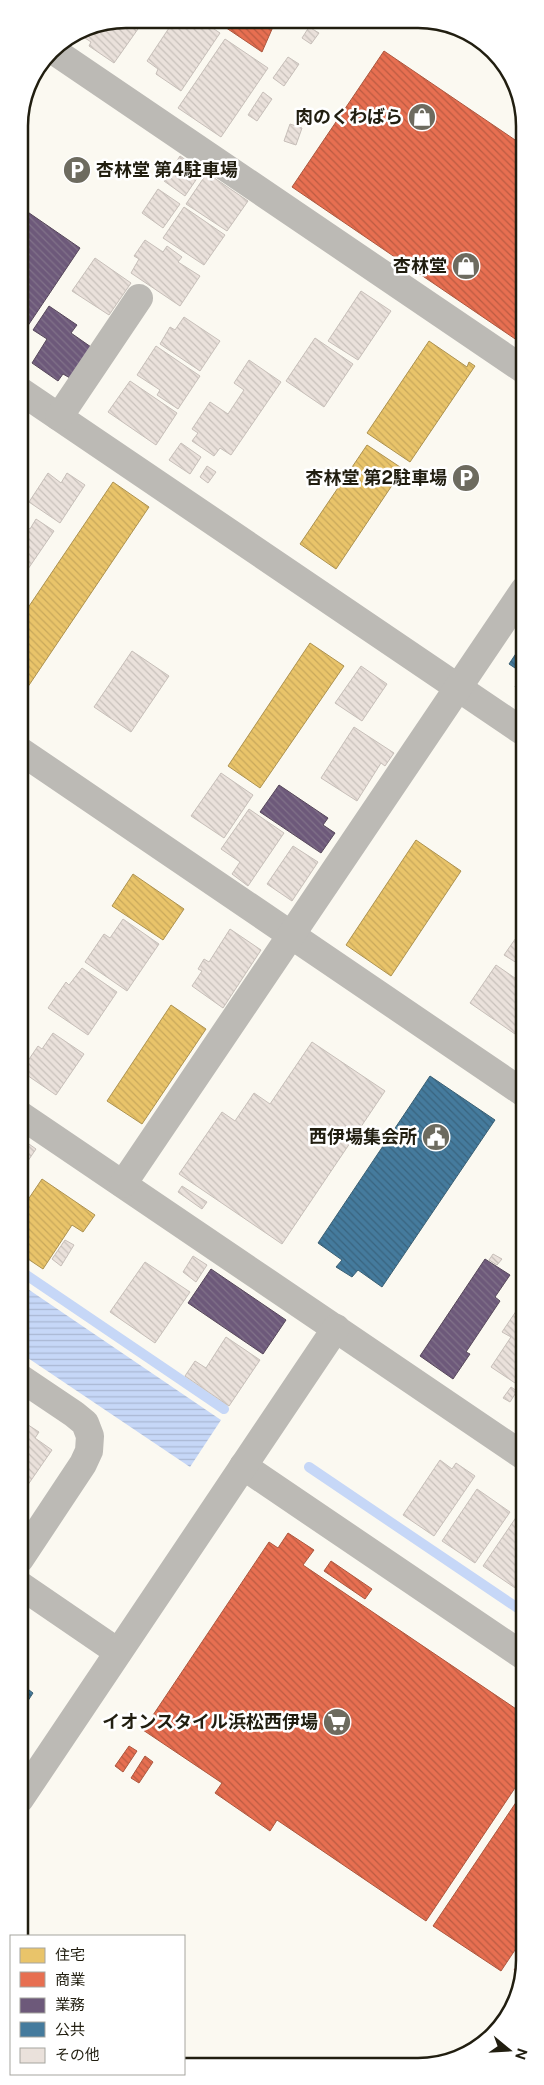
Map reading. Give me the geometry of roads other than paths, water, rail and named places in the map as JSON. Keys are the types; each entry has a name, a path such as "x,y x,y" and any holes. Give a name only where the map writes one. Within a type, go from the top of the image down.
{"street":[{"path":"58,54 516,365"},
{"path":"59,417 139,298"},
{"path":"28,396 516,728"},
{"path":"123,1184 516,602"},
{"path":"28,756 516,1088"},
{"path":"28,1120 516,1451"},
{"path":"28,1787 336,1328"},
{"path":"28,1382 85,1423 90,1436 90,1451 83,1464 28,1547"},
{"path":"243,1466 516,1652"},
{"path":"28,1590 118,1652"}],"water":[{"path":"28,1289 221,1420 190,1467 28,1358"}],"waterway":[{"path":"28,1276 224,1409"},
{"path":"309,1467 516,1607"}],"place":[{"name":"肉のくわばら","path":"422,117"},
{"name":"杏林堂 第4駐車場","path":"77,170"},
{"name":"杏林堂","path":"466,266"},
{"name":"杏林堂 第2駐車場","path":"466,478"},
{"name":"西伊場集会所","path":"436,1137"},
{"name":"イオンスタイル浜松西伊場","path":"337,1722"}]}
